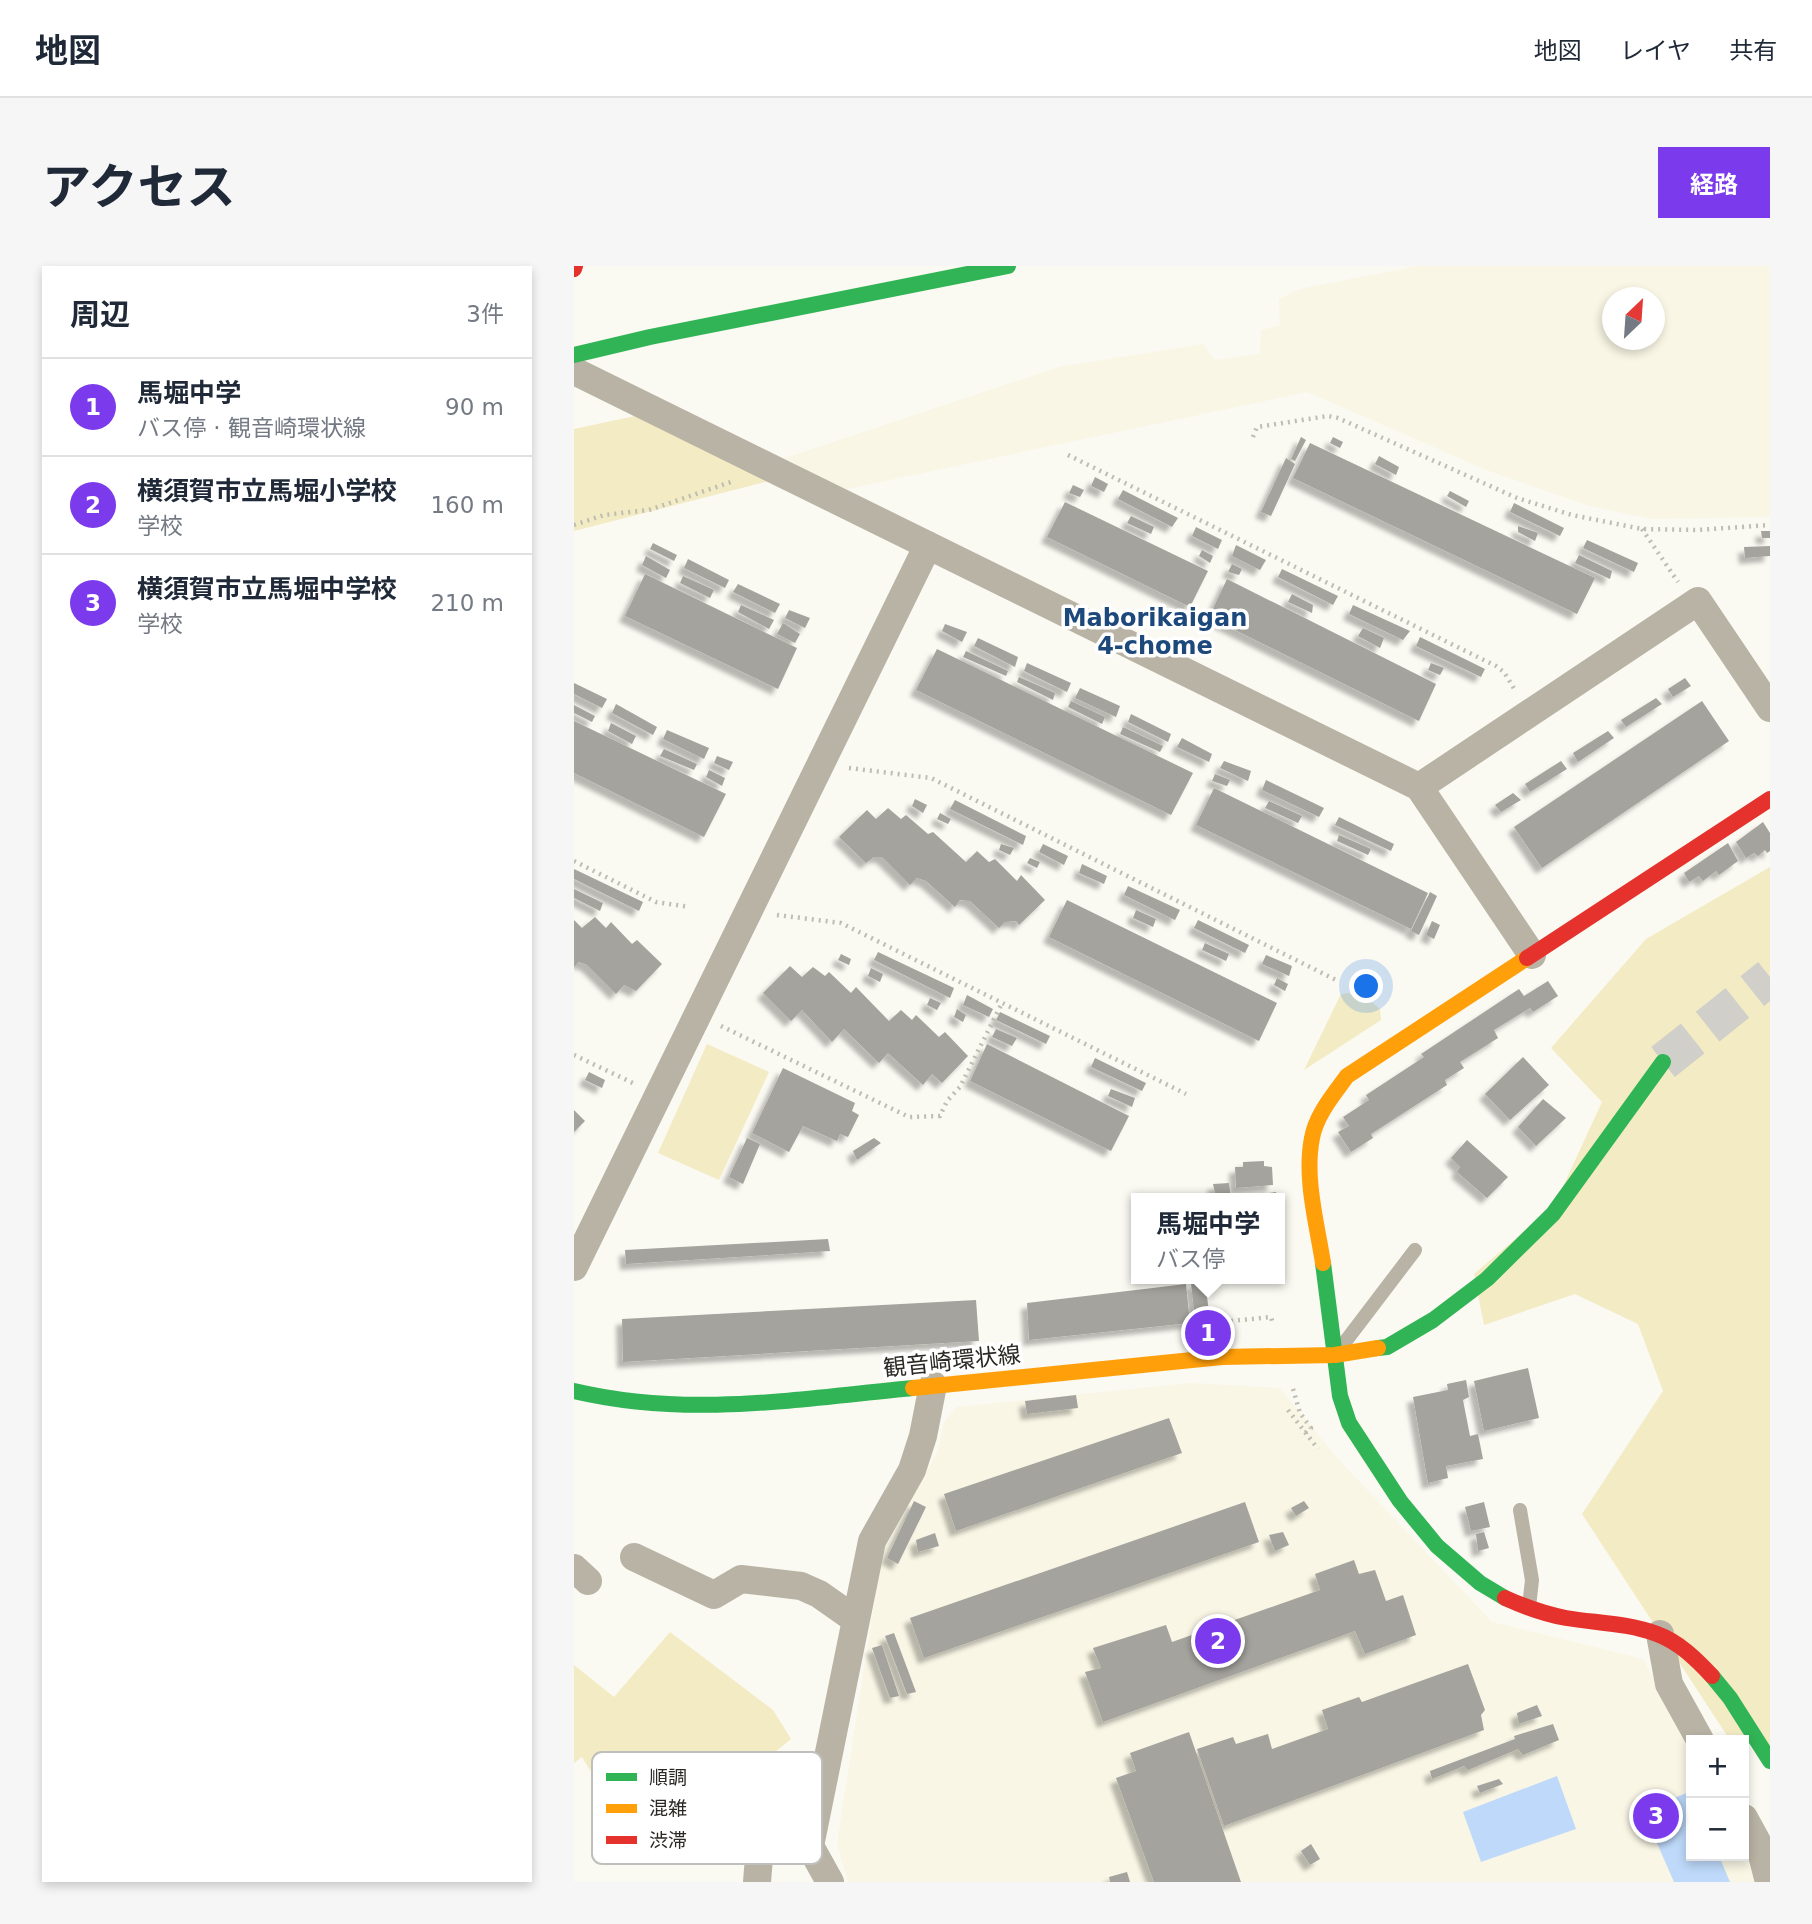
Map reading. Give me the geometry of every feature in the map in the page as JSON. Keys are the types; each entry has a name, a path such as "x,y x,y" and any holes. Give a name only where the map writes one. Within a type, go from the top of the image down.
{"main road":[{"path":"574,338 648,330 1008,266"},
{"path":"574,355 648,330 803,290"},
{"path":"1770,799 1347,1076 1328,1102 1312,1136 1310,1171 1344,1413 1390,1488 1435,1545 1464,1572 1497,1594 1529,1609 1566,1619 1635,1627 1660,1634 1689,1651 1711,1673 1764,1742 1770,1760"},
{"name":"観音崎環状線","path":"574,1391 678,1407 787,1401 1222,1357 1335,1354 1387,1347 1433,1320 1487,1279 1553,1214 1663,1062"}],"street":[{"path":"574,371 1419,787 1532,955"},
{"path":"574,1267 928,545"},
{"path":"1419,787 1698,601 1770,708"},
{"path":"822,1787 872,1541 912,1470 923,1436 933,1385"},
{"path":"634,1556 714,1595 741,1578 801,1586 819,1594 856,1620"},
{"path":"1660,1634 1669,1684 1697,1735"},
{"path":"1749,1827 1760,1846 1769,1882"},
{"path":"757,1882 758,1864"},
{"path":"820,1864 830,1882"}],"lane":[{"path":"1335,1354 1415,1250"},
{"path":"1520,1510 1532,1580 1529,1609"}],"path":[{"path":"1253,437 1257,427 1328,416 1517,498 1572,515 1642,529 1697,530 1770,525"},
{"path":"1068,455 1496,666 1510,679 1527,715"},
{"path":"574,525 604,514 649,510 772,468"},
{"path":"1642,529 1687,595 1698,601"},
{"path":"821,764 931,778 1336,980"},
{"path":"574,861 656,902 690,907"},
{"path":"749,911 841,923 1186,1094"},
{"path":"698,1015 909,1117 940,1116 947,1101 960,1087 1002,1003"},
{"path":"574,1055 658,1095"},
{"path":"1218,1323 1268,1317"},
{"path":"1288,1410 1318,1450"},
{"path":"1300,1413 1311,1428 1305,1433"}],"shaded area":[{"path":"1418,266 1770,266 1770,517 1651,519 1590,506 1489,471 1307,392 842,490 785,458 1059,367 1203,344 1215,360 1260,354 1261,330 1280,326 1279,299 1300,289"},
{"path":"635,416 773,480 574,531 574,429"},
{"path":"1770,867 1770,1757 1749,1743 1749,1735 1727,1735 1582,1514 1663,1391 1638,1324 1575,1294 1484,1325 1474,1274 1554,1206 1602,1102 1551,1048 1646,939"},
{"path":"1349,993 1373,1003 1380,1009 1381,1020 1304,1070 1341,994"},
{"path":"707,1044 769,1072 719,1180 658,1153"},
{"path":"1190,1383 1280,1388 1338,1459 1492,1622 1643,1659 1686,1736 1686,1861 1749,1861 1749,1850 1758,1882 848,1882 837,1844 882,1552 938,1451 944,1422 957,1407"},
{"path":"670,1632 773,1710 791,1739 775,1752 592,1752 592,1773 582,1757 574,1763 574,1665 614,1697"}],"water":[{"path":"1557,1776 1576,1829 1481,1862 1463,1812"},
{"path":"1686,1793 1686,1861 1721,1861 1730,1882 1674,1882 1643,1811"}],"building":[{"path":"1301,437 1306,440 1295,461 1291,459"},
{"path":"1333,437 1343,442 1340,448 1330,443"},
{"path":"1310,443 1595,578 1577,614 1293,478"},
{"path":"1379,456 1399,467 1396,475 1375,464"},
{"path":"1286,458 1295,464 1271,516 1261,512"},
{"path":"1095,477 1108,484 1104,492 1091,486"},
{"path":"1073,485 1084,490 1080,497 1069,493"},
{"path":"1123,490 1178,518 1172,527 1118,499"},
{"path":"1450,491 1469,501 1466,507 1447,496"},
{"path":"1065,502 1208,571 1190,607 1047,537"},
{"path":"1514,503 1564,528 1560,536 1510,512"},
{"path":"1131,516 1154,527 1151,534 1127,523"},
{"path":"1518,526 1538,533 1535,541 1518,532"},
{"path":"1196,527 1222,540 1218,549 1192,536"},
{"path":"1761,531 1770,531 1770,538 1762,538"},
{"path":"1587,540 1638,563 1634,572 1583,548"},
{"path":"653,543 677,555 674,561 650,549"},
{"path":"1236,545 1266,560 1260,570 1232,556"},
{"path":"1770,546 1770,556 1745,558 1744,547"},
{"path":"1202,550 1213,556 1210,563 1199,556"},
{"path":"1579,555 1612,571 1610,579 1575,563"},
{"path":"646,556 670,570 666,578 642,565"},
{"path":"688,559 729,580 725,588 684,568"},
{"path":"1232,564 1242,569 1239,575 1228,572"},
{"path":"1282,569 1338,596 1333,605 1278,577"},
{"path":"645,574 797,648 778,689 625,616"},
{"path":"683,576 714,590 710,598 680,583"},
{"path":"1227,579 1436,684 1419,721 1209,617"},
{"path":"738,584 780,604 775,613 733,592"},
{"path":"1292,594 1313,605 1312,613 1288,602"},
{"path":"741,605 774,620 769,629 738,612"},
{"path":"1353,605 1410,631 1403,640 1349,614"},
{"path":"789,610 810,618 805,628 785,618"},
{"path":"783,623 800,634 795,643 777,634"},
{"path":"945,624 967,632 962,642 942,631"},
{"path":"1363,628 1384,638 1380,648 1358,636"},
{"path":"1420,637 1485,669 1481,677 1416,646"},
{"path":"978,638 1018,657 1015,667 974,646"},
{"path":"937,649 1193,773 1171,815 916,690"},
{"path":"966,651 1008,671 1006,676 963,657"},
{"path":"1027,663 1071,683 1067,692 1024,671"},
{"path":"1431,663 1444,668 1440,675 1428,670"},
{"path":"1019,677 1055,693 1053,700 1017,682"},
{"path":"1685,678 1691,686 1673,697 1668,689"},
{"path":"574,683 607,699 602,708 574,694"},
{"path":"1080,688 1120,706 1116,717 1075,698"},
{"path":"1656,698 1662,704 1626,727 1621,720"},
{"path":"1071,701 1105,717 1102,724 1068,707"},
{"path":"1702,701 1729,741 1542,868 1514,827"},
{"path":"616,704 657,727 653,735 612,713"},
{"path":"574,705 595,716 592,722 574,713"},
{"path":"1131,714 1171,734 1168,742 1128,722"},
{"path":"574,721 726,794 704,837 574,773"},
{"path":"611,723 636,736 632,744 608,731"},
{"path":"1123,727 1163,746 1160,752 1120,734"},
{"path":"667,730 709,748 704,759 663,739"},
{"path":"1608,731 1614,738 1578,762 1573,753"},
{"path":"1182,738 1212,754 1209,762 1177,747"},
{"path":"664,749 697,764 694,770 660,756"},
{"path":"717,756 733,762 729,770 714,763"},
{"path":"1224,761 1251,771 1248,781 1220,768"},
{"path":"1561,761 1567,769 1530,792 1525,784"},
{"path":"709,770 725,778 722,786 706,777"},
{"path":"1215,774 1230,780 1227,786 1212,781"},
{"path":"1266,780 1324,808 1319,817 1262,790"},
{"path":"1214,788 1428,893 1411,929 1196,825"},
{"path":"1513,793 1521,800 1501,812 1495,805"},
{"path":"915,799 927,805 923,813 912,806"},
{"path":"955,800 1026,836 1023,845 950,809"},
{"path":"1269,801 1302,816 1298,823 1265,808"},
{"path":"888,808 901,819 906,815 928,834 933,832 966,862 977,851 989,862 995,859 1017,881 1021,875 1045,900 1019,925 1016,921 1005,922 999,928 970,901 960,900 955,907 926,881 917,878 910,885 882,857 874,857 866,863 839,837 867,810 876,819"},
{"path":"940,813 951,819 948,824 937,819"},
{"path":"1339,817 1394,844 1391,851 1335,825"},
{"path":"1763,822 1770,833 1770,851 1767,853 1765,850 1758,856 1754,853 1746,858 1736,842"},
{"path":"1339,835 1371,849 1368,855 1337,841"},
{"path":"1728,843 1738,861 1719,875 1716,871 1703,881 1699,876 1689,882 1684,873"},
{"path":"1001,844 1014,848 1010,855 999,850"},
{"path":"1043,844 1068,856 1064,865 1039,852"},
{"path":"1030,858 1040,862 1037,868 1027,863"},
{"path":"1082,864 1107,876 1104,884 1079,873"},
{"path":"574,869 643,902 639,911 574,879"},
{"path":"1128,886 1180,910 1175,920 1124,895"},
{"path":"574,889 603,903 600,911 574,898"},
{"path":"1430,892 1437,896 1419,935 1411,931"},
{"path":"1067,900 1277,1003 1259,1041 1049,937"},
{"path":"1136,910 1156,919 1153,927 1133,918"},
{"path":"595,917 606,928 611,922 632,944 637,940 662,964 636,991 624,985 616,994 587,965 579,962 574,967 574,920 582,928"},
{"path":"1198,920 1249,945 1245,953 1194,928"},
{"path":"1432,921 1440,925 1434,939 1426,935"},
{"path":"1205,943 1229,954 1226,961 1202,950"},
{"path":"878,952 954,988 950,998 874,960"},
{"path":"841,954 851,959 849,965 838,960"},
{"path":"1266,955 1292,966 1289,976 1262,964"},
{"path":"790,966 802,977 813,967 825,976 829,972 851,993 856,987 889,1021 901,1010 912,1020 916,1015 939,1037 945,1032 968,1056 942,1083 932,1074 923,1085 888,1053 879,1063 844,1029 832,1042 802,1010 791,1021 763,993"},
{"path":"871,968 883,974 880,982 868,976"},
{"path":"1277,978 1288,984 1285,991 1274,985"},
{"path":"1548,981 1558,996 1533,1012 1530,1008 1494,1030 1498,1038 1460,1062 1464,1068 1445,1080 1447,1085 1371,1134 1373,1138 1351,1152 1338,1132 1349,1126 1343,1117 1369,1100 1366,1095 1424,1057 1421,1054 1519,989 1524,996"},
{"path":"967,995 993,1009 989,1017 963,1005"},
{"path":"930,998 941,1003 937,1010 927,1005"},
{"path":"957,1009 966,1015 963,1022 954,1017"},
{"path":"1000,1012 1050,1036 1046,1044 996,1020"},
{"path":"996,1029 1017,1038 1012,1046 992,1037"},
{"path":"987,1044 1129,1116 1111,1151 970,1081"},
{"path":"1523,1057 1549,1085 1510,1120 1485,1094"},
{"path":"1095,1058 1146,1083 1142,1091 1091,1067"},
{"path":"783,1068 855,1103 852,1111 859,1115 848,1137 840,1134 837,1141 803,1126 789,1152 752,1133"},
{"path":"589,1072 605,1080 602,1088 585,1080"},
{"path":"1111,1089 1135,1098 1132,1107 1108,1096"},
{"path":"1543,1099 1566,1118 1536,1146 1518,1127"},
{"path":"574,1110 585,1121 574,1132"},
{"path":"747,1138 760,1144 743,1184 729,1177"},
{"path":"874,1138 881,1143 857,1160 853,1151"},
{"path":"1467,1140 1508,1177 1487,1198 1457,1172 1460,1167 1451,1158"},
{"path":"1264,1161 1264,1166 1272,1167 1273,1185 1236,1188 1235,1167 1243,1167 1243,1162"},
{"path":"1229,1183 1230,1193 1215,1193 1213,1184"},
{"path":"828,1239 830,1251 626,1264 625,1250"},
{"path":"1186,1284 1190,1323 1029,1340 1027,1303"},
{"path":"1191,1284 1205,1284 1210,1319 1195,1321"},
{"path":"976,1300 979,1341 623,1362 622,1319"},
{"path":"1528,1368 1539,1418 1484,1431 1474,1381"},
{"path":"1466,1380 1469,1397 1463,1400 1470,1436 1478,1434 1483,1459 1446,1466 1448,1478 1428,1483 1413,1397 1448,1390 1447,1384"},
{"path":"1076,1395 1078,1408 1027,1414 1025,1401"},
{"path":"1169,1418 1182,1453 956,1531 944,1494"},
{"path":"914,1501 926,1507 898,1564 887,1558"},
{"path":"1304,1501 1309,1508 1296,1516 1291,1508"},
{"path":"1245,1502 1259,1542 924,1658 910,1618"},
{"path":"1484,1502 1490,1527 1471,1531 1465,1507"},
{"path":"1283,1532 1289,1545 1275,1551 1269,1535"},
{"path":"1484,1532 1489,1548 1478,1551 1476,1534"},
{"path":"935,1533 939,1546 918,1552 916,1540"},
{"path":"1354,1560 1359,1574 1375,1570 1386,1601 1403,1595 1416,1635 1365,1654 1355,1631 1103,1722 1085,1672 1101,1668 1093,1648 1166,1625 1172,1642 1320,1590 1315,1574"},
{"path":"894,1633 916,1692 907,1694 885,1636"},
{"path":"882,1645 899,1696 890,1698 872,1648"},
{"path":"1468,1664 1485,1710 1481,1715 1484,1730 1224,1826 1197,1749 1233,1737 1236,1744 1268,1734 1272,1749 1328,1729 1322,1710 1359,1697 1362,1702"},
{"path":"1537,1705 1542,1716 1519,1724 1517,1713"},
{"path":"1553,1724 1559,1740 1523,1755 1518,1749 1468,1770 1464,1766 1432,1779 1430,1771 1515,1739 1514,1736"},
{"path":"1189,1732 1241,1882 1154,1882 1116,1778 1136,1771 1130,1753"},
{"path":"1499,1779 1503,1784 1480,1793 1477,1786"},
{"path":"1311,1844 1320,1859 1310,1865 1301,1851"},
{"path":"1127,1872 1130,1882 1110,1882 1109,1877"}],"tunnel":[{"path":"1663,1062 1770,977"}],"traffic: fast":[{"path":"574,355 650,337 1008,266"},
{"path":"1378,1348 1387,1347 1433,1320 1487,1279 1553,1214 1663,1062"},
{"path":"1323,1263 1340,1396 1349,1423 1400,1501 1437,1546 1480,1583 1505,1598"},
{"path":"574,1391 617,1399 701,1405 785,1401 913,1388"},
{"path":"1712,1676 1730,1698 1770,1761"}],"traffic: slow":[{"path":"1323,1263 1312,1201 1310,1153 1314,1129 1326,1105 1347,1076 1527,958"},
{"path":"913,1388 1222,1357 1335,1355 1378,1348"}],"traffic: jam":[{"path":"1527,958 1770,799"},
{"path":"1505,1598 1558,1616 1623,1625 1665,1637 1680,1646 1712,1676"}],"place":[{"name":"馬堀中学","path":"1208,1333"},
{"name":"横須賀市立馬堀小学校","path":"1218,1641"},
{"name":"横須賀市立馬堀中学校","path":"1656,1816"}],"district":[{"name":"Maborikaigan 4-chome","path":"1155,632"}]}
